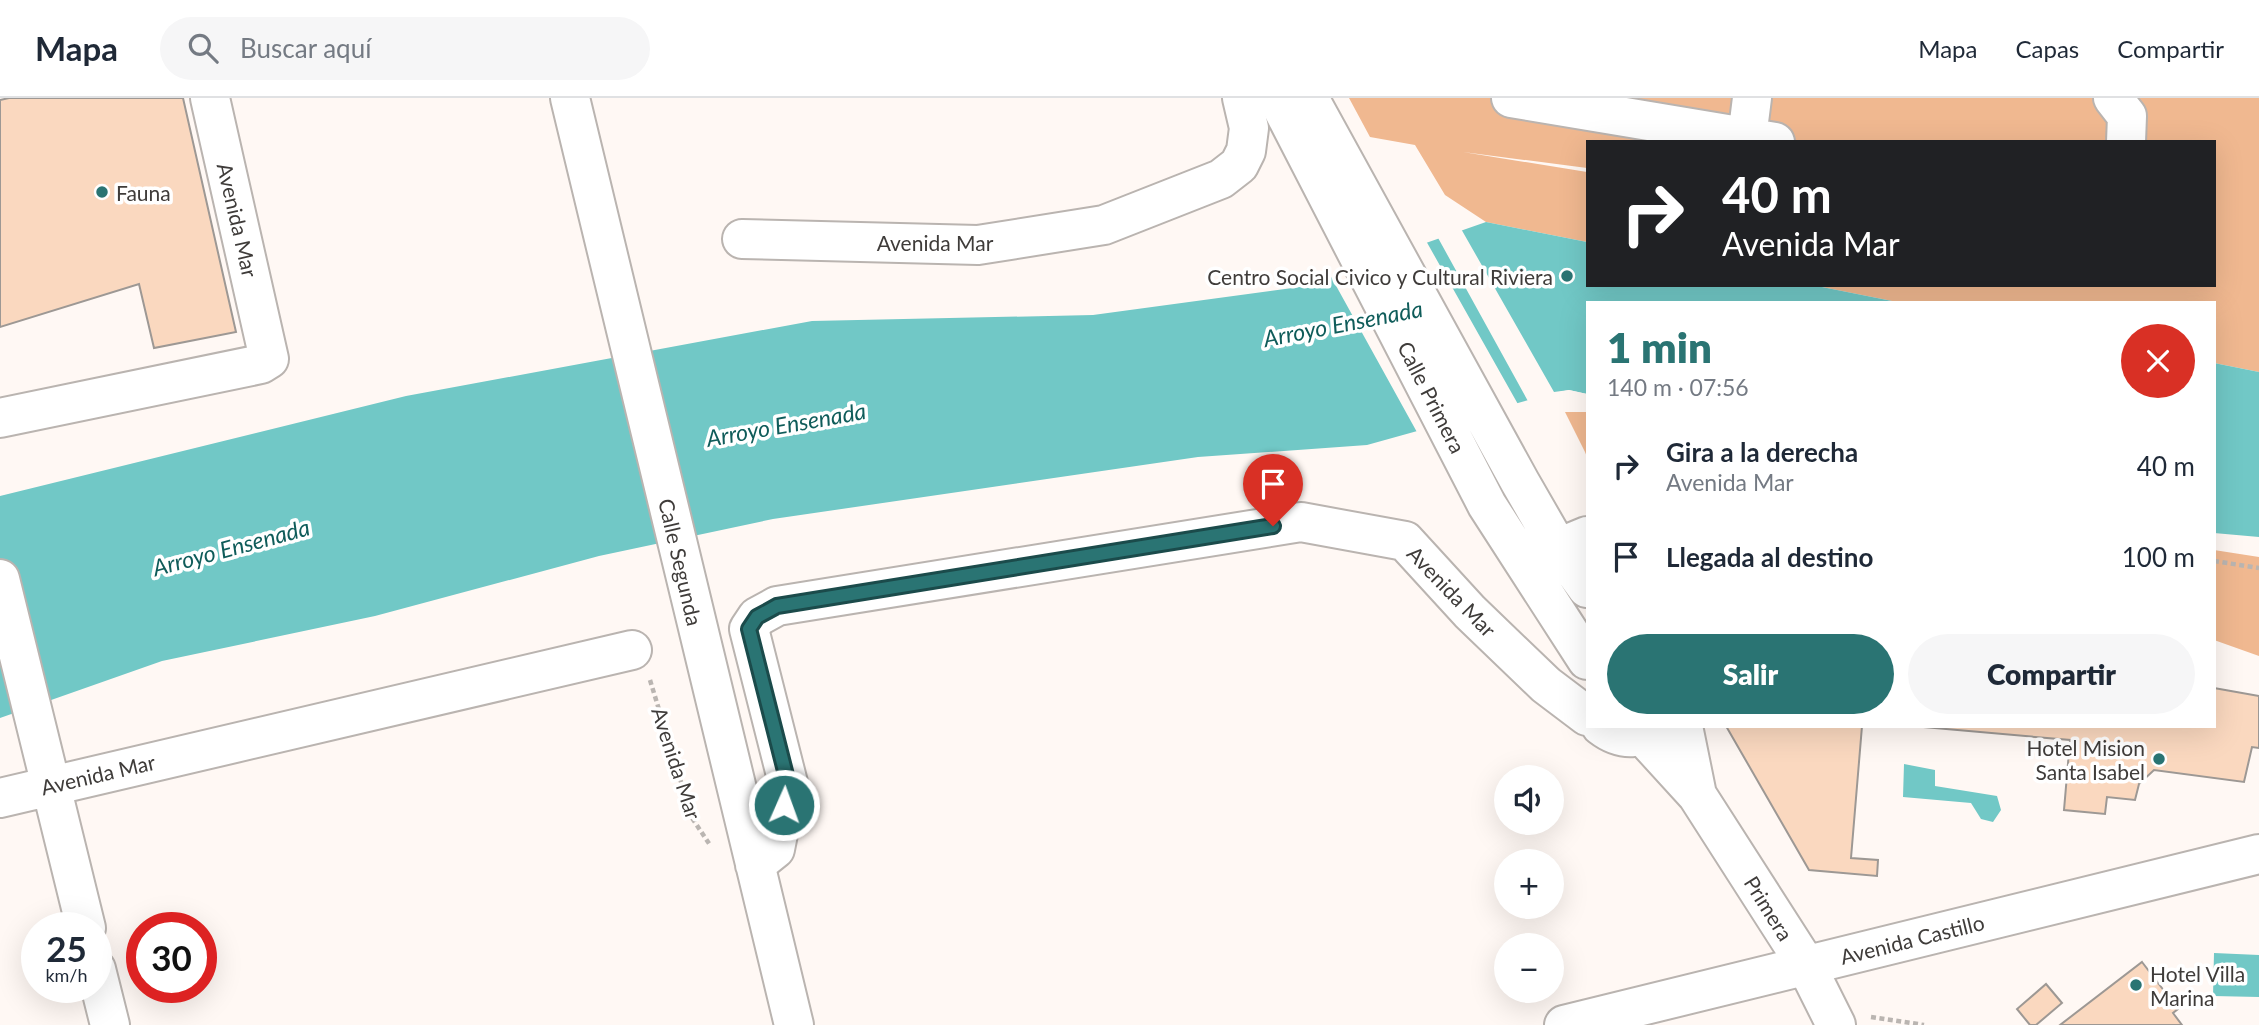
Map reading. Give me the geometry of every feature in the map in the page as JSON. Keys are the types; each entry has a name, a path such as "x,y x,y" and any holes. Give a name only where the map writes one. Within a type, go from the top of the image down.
{"street":[{"name":"Avenida Mar","path":"0,418 261,364 269,359 210,98"},
{"name":"Calle Segunda","path":"570,98 794,1025"},
{"name":"Avenida Mar","path":"742,239 978,245 1104,225 1222,179 1239,166 1246,151 1249,128 1242,98"},
{"path":"1511,98 1761,140 1752,98"},
{"path":"2113,98 2127,117 2126,140"},
{"name":"Calle Primera","path":"1292,107 1520,482 1573,542 1586,585"},
{"name":"Calle Primera","path":"1327,161 1488,505 1586,658"},
{"name":"Avenida Mar","path":"755,866 775,849 788,783 749,629 757,617 777,606 1301,522 1405,541 1470,612 1546,685 1586,715"},
{"path":"0,579 82,912"},
{"name":"Avenida Mar","path":"0,798 46,768 632,650"},
{"path":"1604,728 1612,734 1627,738 1647,730 1697,795"},
{"path":"1683,728 1697,795"},
{"name":"Primera","path":"1697,795 1806,965 1851,1021"},
{"name":"Avenida Castillo","path":"1564,1025 2259,854"},
{"path":"104,1003 110,1025"}],"path":[{"path":"2216,561 2259,568"},
{"name":"Avenida Mar","path":"632,650 644,660 692,818 714,851 755,866"},
{"path":"1851,1021 1924,1025"}],"shaded area":[{"path":"1349,98 2259,98 2259,372 2216,363 2216,301 1892,301 1822,287 2216,287 2216,140 1586,140 1586,168 1463,152 1586,172 1586,242 1486,222 1445,195 1415,145 1370,137"},
{"path":"1565,412 1586,412 1586,454"},
{"path":"2216,550 2259,557 2259,656 2216,641"}],"water":[{"name":"Arroyo Ensenada","path":"1486,222 1586,242 1586,287 1822,287 1892,301 1586,301 1586,394 1569,390 1554,393 1367,445 1198,457 773,519 599,556 375,616 162,661 0,718 0,496 406,396 812,321 1093,315 1300,287"},
{"path":"2216,363 2259,372 2259,537 2216,533"},
{"path":"1904,764 1935,770 1935,786 1997,796 2001,810 1993,822 1981,819 1971,803 1903,797"},
{"path":"2214,953 2259,955 2259,997 2213,996"}],"pier":[{"path":"1460,227 1554,392 1569,390 1586,394 1586,397 1569,393 1529,403 1437,236"},
{"path":"1425,239 1519,406 1418,434 1329,273"}],"building":[{"name":"Fauna","path":"183,98 236,332 154,348 139,284 0,327 0,100"},
{"name":"Hotel Mision Santa Isabel","path":"2216,688 2259,696 2259,748 2252,747 2244,782 2154,770 2139,784 2135,800 2107,797 2105,814 2064,810 2070,740 1935,728 2216,728"},
{"path":"1727,728 1862,728 1851,858 1878,860 1877,876 1809,870"},
{"name":"Hotel Villa Marina","path":"2142,962 2178,1009 2173,1013 2182,1025 2060,1025"},
{"path":"2046,984 2062,1003 2036,1025 2030,1025 2017,1009"}],"place":[{"name":"Fauna","path":"102,192"},
{"name":"Centro Social Civico y Cultural Riviera","path":"1567,276"},
{"name":"Hotel Mision Santa Isabel","path":"2159,759"},
{"name":"Hotel Villa Marina","path":"2136,985"}],"route":[{"path":"784,805 788,783 749,629 757,617 777,606 1273,526"}]}
